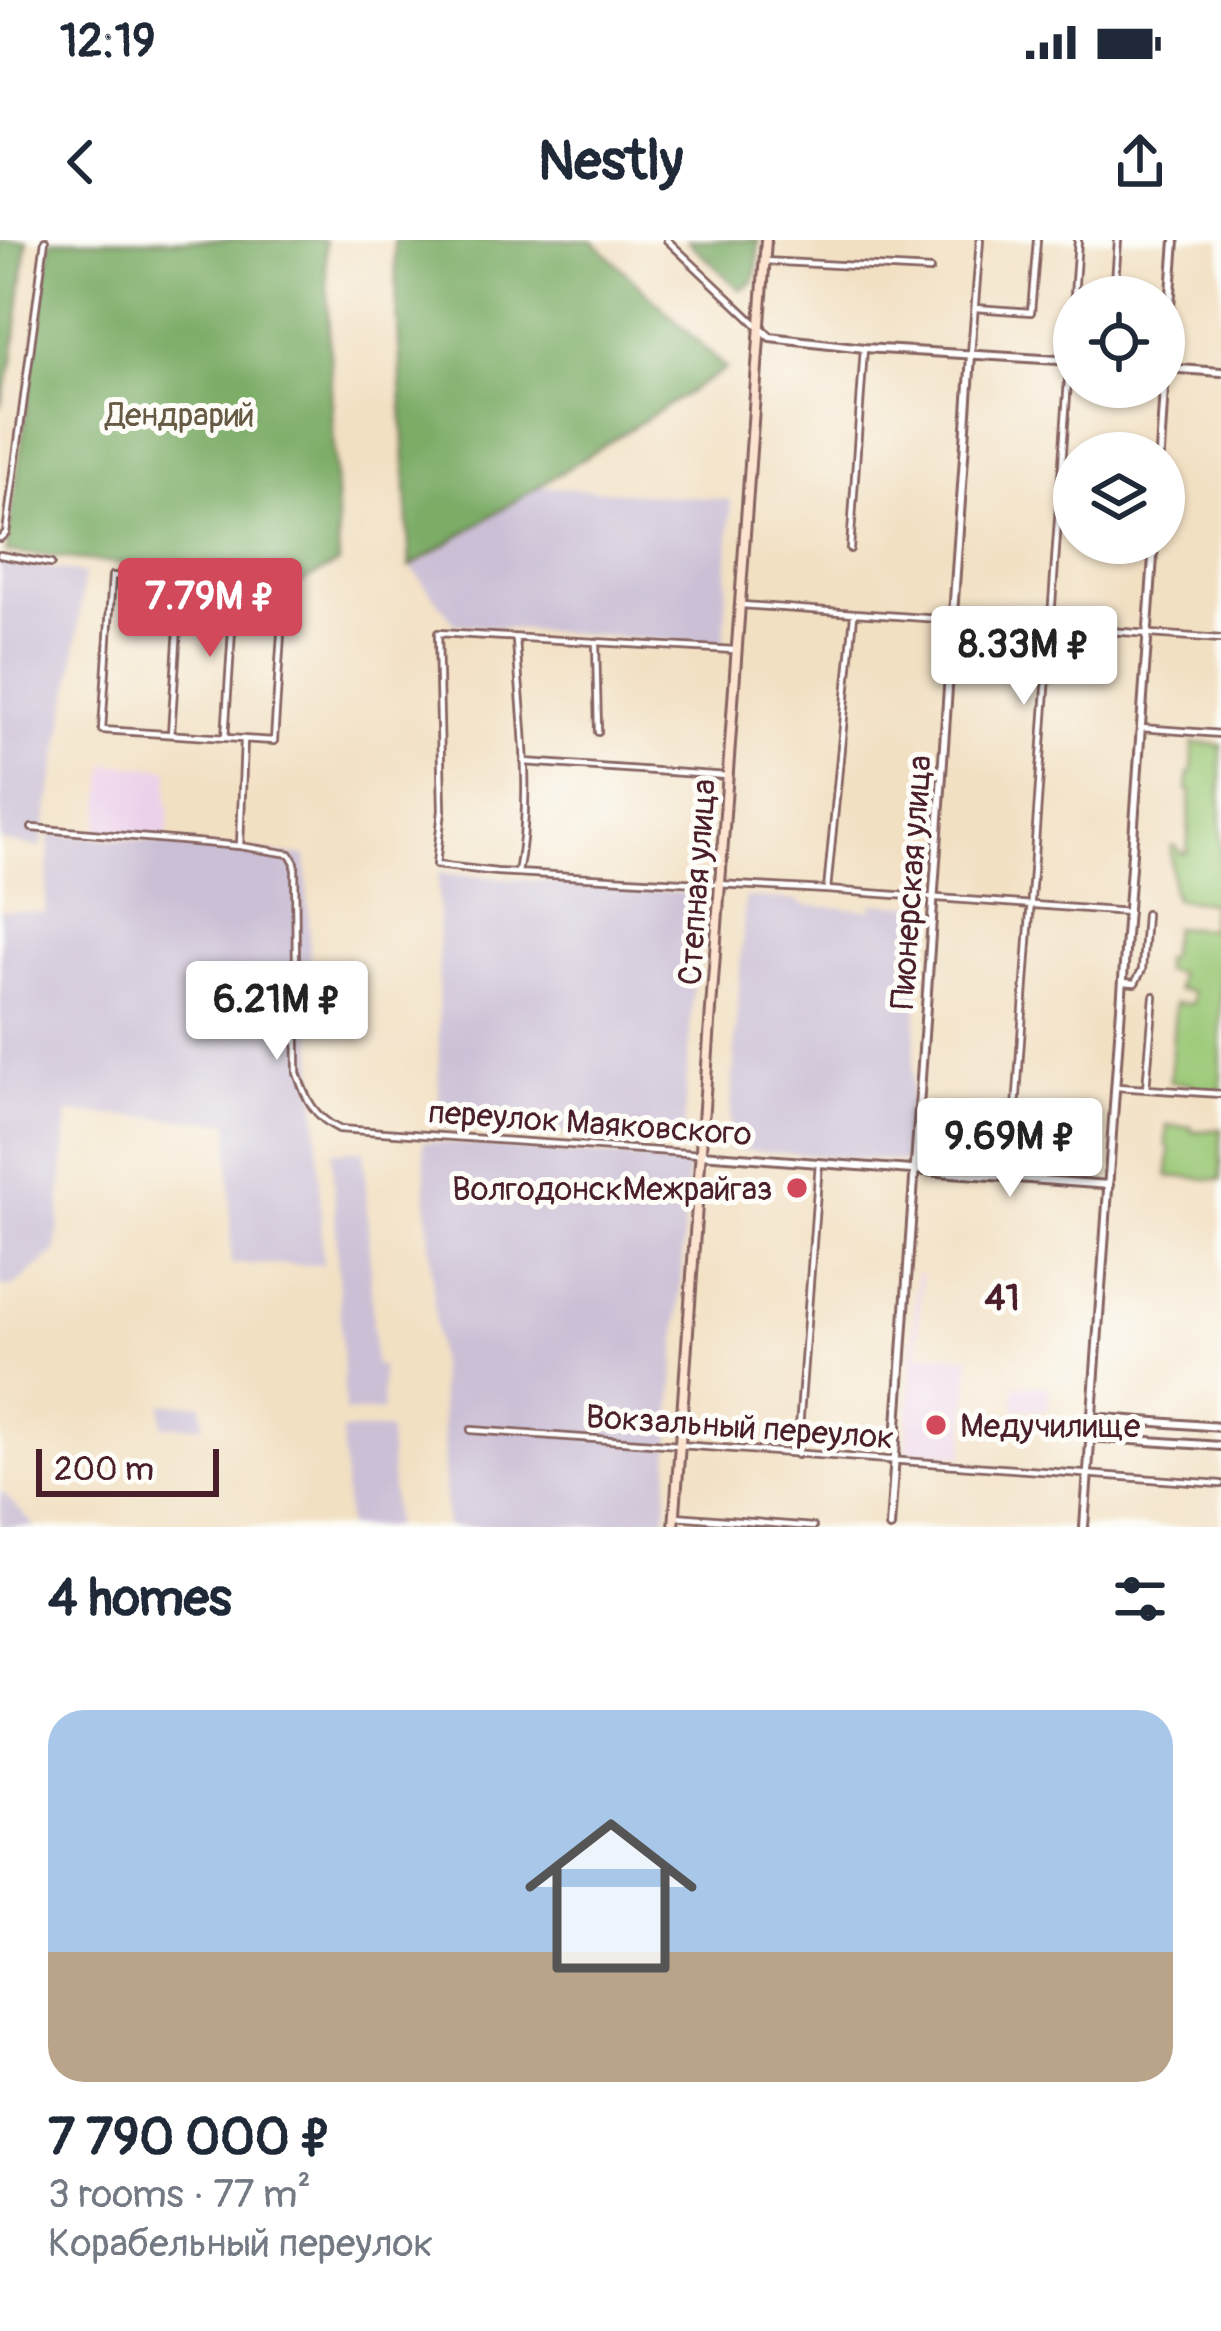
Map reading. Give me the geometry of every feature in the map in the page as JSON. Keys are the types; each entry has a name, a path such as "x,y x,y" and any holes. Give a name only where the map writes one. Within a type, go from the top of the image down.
{"main road":[{"name":"Степная улица","path":"674,1527 766,240"}],"street":[{"path":"0,538 5,533 45,240"},
{"path":"667,240 770,337 1053,360"},
{"name":"Пионерская улица","path":"890,1527 980,240"},
{"path":"975,308 1031,312 1037,240"},
{"path":"1076,276 1078,240"},
{"path":"1115,276 1118,240"},
{"path":"1171,276 1175,240"},
{"path":"764,261 930,270"},
{"path":"850,549 864,348"},
{"path":"1185,369 1221,372"},
{"path":"1011,1178 1068,408"},
{"path":"0,555 51,564"},
{"path":"1084,1527 1153,564"},
{"path":"112,577 181,581 284,588 274,741 102,730 112,577"},
{"path":"171,734 181,581"},
{"path":"225,738 235,584"},
{"path":"738,605 1221,639"},
{"path":"826,890 854,613"},
{"path":"736,650 438,633 442,810 436,865 1129,912"},
{"path":"516,639 524,762 523,848 518,873"},
{"path":"596,643 598,732"},
{"path":"1141,728 1221,734"},
{"path":"240,846 244,739"},
{"path":"524,762 728,776"},
{"name":"переулок Маяковского","path":"32,827 286,851 296,863 297,1073 310,1105 339,1129 1109,1185"},
{"path":"1124,982 1135,983 1142,970 1146,914"},
{"path":"1146,1089 1154,996"},
{"path":"1117,1087 1221,1094"},
{"path":"797,1454 819,1163"},
{"path":"1090,1417 1221,1427"},
{"path":"1174,1443 1167,1432 1175,1423"},
{"name":"Вокзальный переулок","path":"471,1430 1221,1484"},
{"path":"1089,1436 1221,1446"},
{"path":"675,1516 813,1527"}],"shaded area":[{"path":"542,486 731,500 724,645 455,624 412,568"},
{"path":"0,559 84,574 74,669 41,848 0,841"},
{"path":"106,764 169,769 167,838 98,832"},
{"path":"50,833 306,856 323,1265 231,1264 229,1122 68,1113 57,1251 13,1287 0,1287 0,910 45,913"},
{"path":"438,873 699,894 683,1138 439,1128"},
{"path":"745,897 871,910 873,903 924,906 907,1162 728,1149"},
{"path":"423,1141 688,1162 665,1527 446,1527"},
{"path":"364,1150 375,1365 381,1366 383,1411 345,1413 332,1151"},
{"name":"Медучилище","path":"917,1274 922,1274 917,1353 970,1356 964,1455 906,1451"},
{"path":"1015,1384 1049,1386 1048,1410 1014,1409"},
{"path":"162,1404 202,1404 203,1426 162,1426"},
{"path":"342,1430 389,1430 394,1527 347,1527"},
{"path":"0,1490 36,1527 0,1527"}],"green space":[{"path":"0,240 27,240 13,361 0,407"},
{"name":"Дендрарий","path":"51,240 325,240 339,563 302,582 6,552"},
{"path":"394,240 592,240 726,369 410,567"},
{"path":"687,240 758,240 752,283 739,289"},
{"path":"1193,743 1221,745 1221,1090 1170,1082 1175,1003 1192,1004 1193,992 1177,990 1178,973 1163,971 1163,959 1168,959 1173,927 1210,929 1212,903 1174,899 1172,892 1171,846 1187,853"},
{"path":"1167,1126 1191,1127 1192,1132 1221,1129 1221,1180 1168,1176"}],"place":[{"name":"ВолгодонскМежрайгаз","path":"797,1188"},
{"name":"Медучилище","path":"936,1425"}],"district":[{"name":"41","path":"1002,1297"}]}
